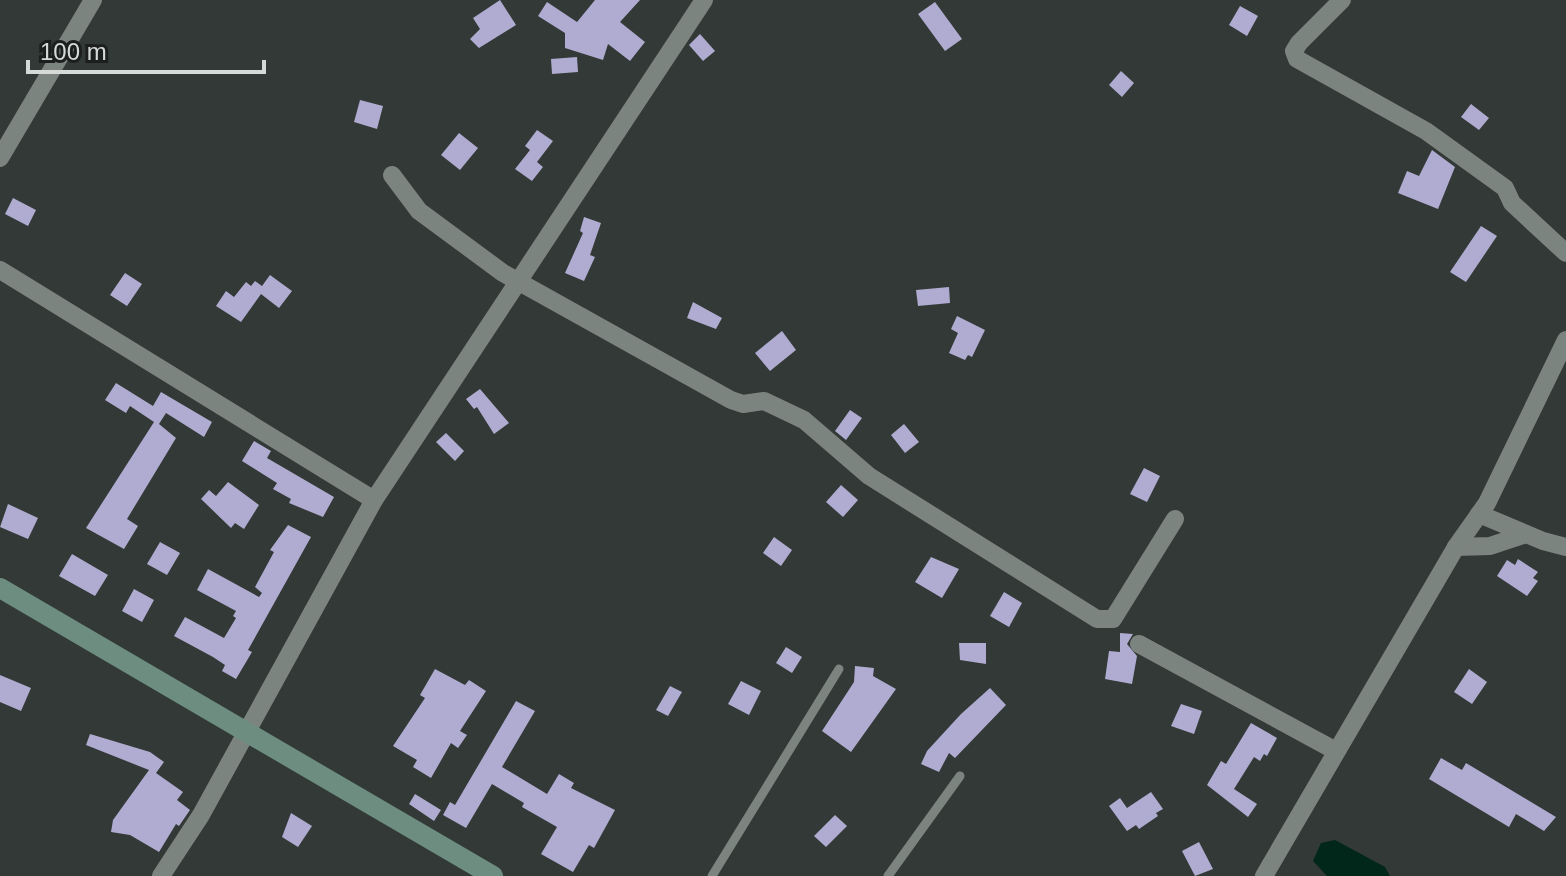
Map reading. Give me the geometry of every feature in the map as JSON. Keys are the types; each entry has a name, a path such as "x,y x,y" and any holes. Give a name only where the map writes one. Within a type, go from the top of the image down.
{"main road":[{"path":"0,588 493,876"}],"street":[{"path":"0,158 93,0"},
{"path":"161,876 201,815 374,500 704,0"},
{"path":"1342,0 1299,43 1294,51 1297,59 1426,131 1505,188 1512,203 1566,253"},
{"path":"392,175 419,211 520,282 731,400 743,404 764,401 804,420 869,476 1097,619 1113,619 1175,519"},
{"path":"0,270 374,500"},
{"path":"1264,876 1456,547 1479,514 1566,340"},
{"path":"1479,514 1566,547"},
{"path":"1456,547 1490,546 1526,534"},
{"path":"1139,644 1336,751"}],"lane":[{"path":"712,876 839,669"},
{"path":"888,876 960,776"}],"shaded area":[{"path":"1335,840 1385,867 1390,876 1327,876 1313,861 1321,843"}],"building":[{"path":"500,0 516,25 479,48 470,39 480,29 473,18"},
{"path":"595,0 640,0 620,22 645,42 630,61 608,44 603,60 565,48 565,33 538,16 547,2 577,22"},
{"path":"935,2 962,39 945,51 918,14"},
{"path":"1240,6 1258,16 1247,36 1229,25"},
{"path":"700,34 715,51 703,61 689,45"},
{"path":"577,57 578,72 552,74 551,59"},
{"path":"1121,71 1134,83 1122,97 1109,85"},
{"path":"360,100 383,106 377,129 354,122"},
{"path":"1471,104 1489,118 1479,130 1461,117"},
{"path":"537,130 553,141 537,162 543,167 532,181 515,169 530,150 525,146"},
{"path":"459,133 478,148 460,170 441,155"},
{"path":"1432,150 1455,167 1438,209 1398,193 1407,171 1419,176"},
{"path":"13,198 36,210 28,226 5,214"},
{"path":"584,217 601,223 590,255 595,257 584,281 565,273 583,233 580,231"},
{"path":"1481,226 1497,236 1466,282 1450,272"},
{"path":"125,273 142,284 127,306 110,295"},
{"path":"270,275 292,291 279,308 261,294 241,322 216,306 226,291 234,297 246,282 251,286 255,281 262,286"},
{"path":"949,287 950,303 918,306 916,290"},
{"path":"693,302 722,318 716,329 687,318"},
{"path":"957,316 985,330 972,357 968,355 965,360 949,353 958,333 951,329"},
{"path":"782,331 796,350 770,371 755,353"},
{"path":"116,383 153,406 161,392 212,422 204,437 166,413 159,424 176,438 127,519 138,526 124,549 86,528 154,422 130,406 126,413 105,400"},
{"path":"480,389 509,423 494,434 477,407 474,409 466,399"},
{"path":"850,410 862,418 846,440 835,431"},
{"path":"904,424 919,442 905,453 891,435"},
{"path":"446,433 464,451 455,461 436,442"},
{"path":"254,441 271,451 267,458 334,497 323,517 289,503 291,499 273,489 277,483 242,461"},
{"path":"1144,468 1160,476 1147,502 1130,494"},
{"path":"228,482 259,505 244,529 235,523 231,528 201,499 209,490 216,496"},
{"path":"841,485 858,500 843,517 826,502"},
{"path":"8,504 38,518 28,539 0,527"},
{"path":"288,525 311,537 248,650 252,652 236,679 222,671 225,665 174,636 185,617 224,638 236,618 233,616 236,611 197,590 208,569 259,597 262,593 255,587 274,552 270,550"},
{"path":"774,537 792,550 781,566 763,553"},
{"path":"160,542 180,553 167,575 147,564"},
{"path":"72,554 108,575 95,596 59,576"},
{"path":"931,557 959,569 942,598 915,582"},
{"path":"1518,559 1538,572 1533,578 1538,581 1527,596 1497,576 1507,560 1515,565"},
{"path":"134,589 154,600 142,622 122,611"},
{"path":"1004,592 1022,603 1009,627 990,616"},
{"path":"1120,633 1133,634 1127,644 1137,656 1132,684 1105,679 1109,651 1120,652"},
{"path":"959,643 986,643 986,664 960,660"},
{"path":"786,647 802,657 792,673 776,663"},
{"path":"855,666 874,668 873,676 896,689 851,752 822,731 854,682"},
{"path":"435,669 465,685 469,680 486,691 460,731 467,735 458,748 451,743 431,778 413,767 417,760 393,746 425,698 420,695"},
{"path":"1469,669 1487,682 1472,704 1454,692"},
{"path":"0,675 31,688 21,711 0,702"},
{"path":"741,681 761,691 749,715 728,704"},
{"path":"670,686 682,692 668,716 656,710"},
{"path":"990,688 1006,705 955,758 949,753 939,772 921,764 927,751"},
{"path":"516,701 535,711 502,767 547,794 559,774 574,783 571,788 615,810 594,848 589,845 573,872 541,854 557,827 522,807 524,803 492,784 466,828 443,815 450,802 455,805"},
{"path":"1181,704 1202,711 1194,734 1171,726"},
{"path":"1251,723 1277,738 1267,756 1264,754 1260,761 1254,757 1234,789 1257,804 1248,817 1207,785 1221,761 1226,764"},
{"path":"90,734 150,752 164,762 156,773 183,792 177,800 190,810 179,826 176,824 159,852 130,835 111,832 113,820 149,770 86,745"},
{"path":"1441,758 1462,770 1466,763 1556,817 1544,831 1516,814 1509,827 1429,779"},
{"path":"1151,792 1163,809 1139,829 1136,825 1127,831 1109,806 1120,798 1127,808"},
{"path":"415,794 441,810 434,821 409,804"},
{"path":"291,813 312,826 298,847 282,837"},
{"path":"835,815 847,826 826,847 814,836"},
{"path":"1199,842 1213,869 1195,876 1182,851"}]}
